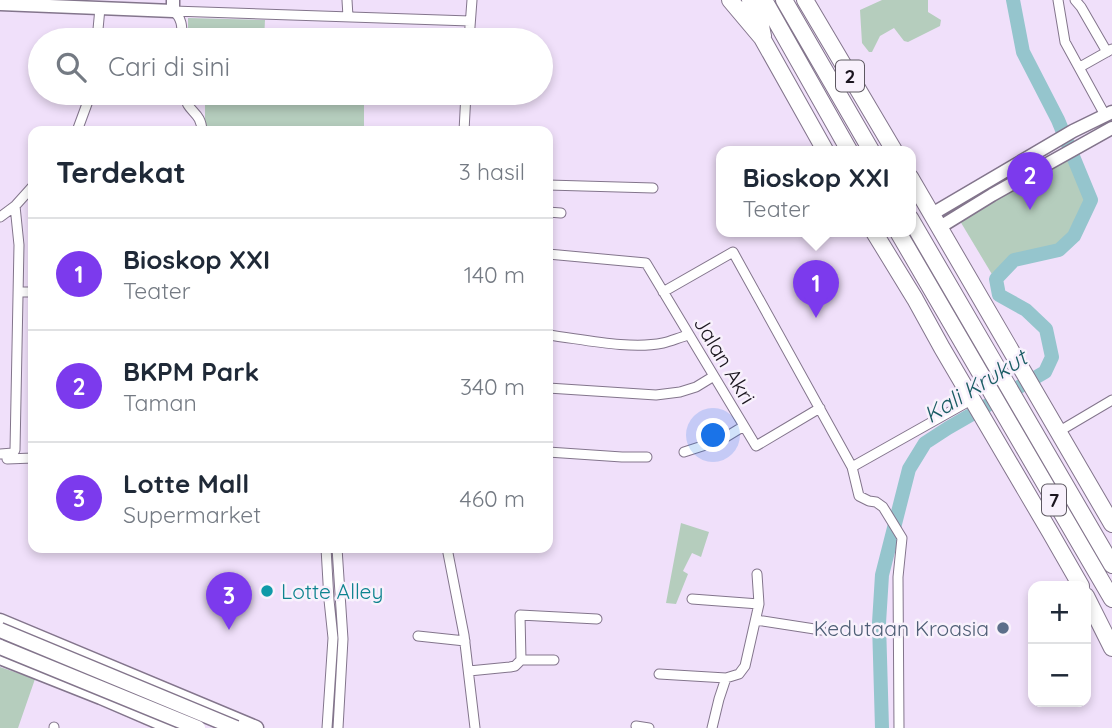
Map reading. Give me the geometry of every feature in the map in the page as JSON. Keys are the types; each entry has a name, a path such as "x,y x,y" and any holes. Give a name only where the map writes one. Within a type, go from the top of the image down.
{"highway":[{"path":"730,0 758,32 823,146"},
{"path":"750,0 759,16 764,42"},
{"path":"764,0 847,146"},
{"path":"784,0 869,146"},
{"name":"2","path":"806,0 891,146"},
{"path":"916,186 1112,524"},
{"name":"7","path":"916,227 1112,565"},
{"path":"877,237 1078,581"},
{"name":"7","path":"901,237 1112,601"},
{"path":"1091,606 1112,648"}],"main road":[{"path":"0,621 256,728"},
{"path":"0,631 236,728"},
{"path":"0,647 198,728"},
{"path":"0,657 173,728"},
{"path":"114,702 108,690 111,681 129,675"}],"street":[{"path":"347,0 348,17"},
{"path":"470,28 472,0"},
{"path":"936,220 984,183 1073,131 1108,114 1065,42 1058,0"},
{"path":"1074,0 1081,6 1109,50 1080,67"},
{"path":"0,4 173,5 348,17 470,20"},
{"path":"98,28 100,4"},
{"path":"173,5 181,28"},
{"path":"79,126 87,105"},
{"path":"187,105 198,115 202,126"},
{"path":"464,126 465,105"},
{"path":"936,220 992,195 1112,128"},
{"path":"984,183 992,195"},
{"path":"553,186 653,188"},
{"path":"0,217 28,192"},
{"path":"15,206 19,245 15,450 13,453 0,454 0,459 28,458"},
{"path":"553,212 561,213"},
{"path":"661,288 733,252 852,467 859,496 883,507 902,538 898,577 899,728"},
{"name":"Jalan Akri","path":"553,254 646,263 756,446 820,408"},
{"path":"18,292 28,292"},
{"path":"553,336 643,345 663,343 689,335"},
{"path":"553,388 656,395 680,392 714,376"},
{"path":"1058,432 1112,400"},
{"path":"852,467 977,408"},
{"path":"684,452 721,440 744,426"},
{"path":"553,452 647,457"},
{"path":"326,553 333,638 327,728"},
{"path":"337,553 343,639 338,728"},
{"path":"448,553 465,641 475,728"},
{"path":"659,674 726,678 743,671 759,604 757,574"},
{"path":"692,599 759,604"},
{"path":"521,660 520,615 597,620"},
{"path":"756,620 821,630"},
{"path":"418,636 465,641"},
{"path":"469,671 515,666 521,660 554,660"},
{"path":"712,728 726,678"},
{"path":"636,726 649,728"}],"green space":[{"path":"882,0 928,0 928,12 941,20 940,26 908,42 904,41 894,28 880,36 872,52 869,52 862,43 860,10"},
{"path":"188,18 265,20 265,28 188,28"},
{"path":"205,105 364,105 364,126 205,126"},
{"path":"1069,157 1087,199 1070,234 1057,247 1011,256 993,276 960,221"},
{"path":"681,523 709,532 701,557 692,553 683,571 688,574 676,604 666,603"},
{"path":"0,667 35,679 18,728 0,728"}],"waterway":[{"name":"Kali Krukut","path":"882,728 879,623 882,575 909,469 925,443 1045,372 1052,357 1046,329 1026,310 999,295 996,279 1014,260 1059,250 1074,236 1091,200 1058,120 1023,52 1013,0"}],"place":[{"name":"BKPM Park","path":"1030,210"},
{"name":"Bioskop XXI","path":"816,318"},
{"name":"Lotte Alley","path":"267,591"},
{"name":"Kedutaan Kroasia","path":"1003,628"},
{"name":"Lotte Mall","path":"229,630"}]}
